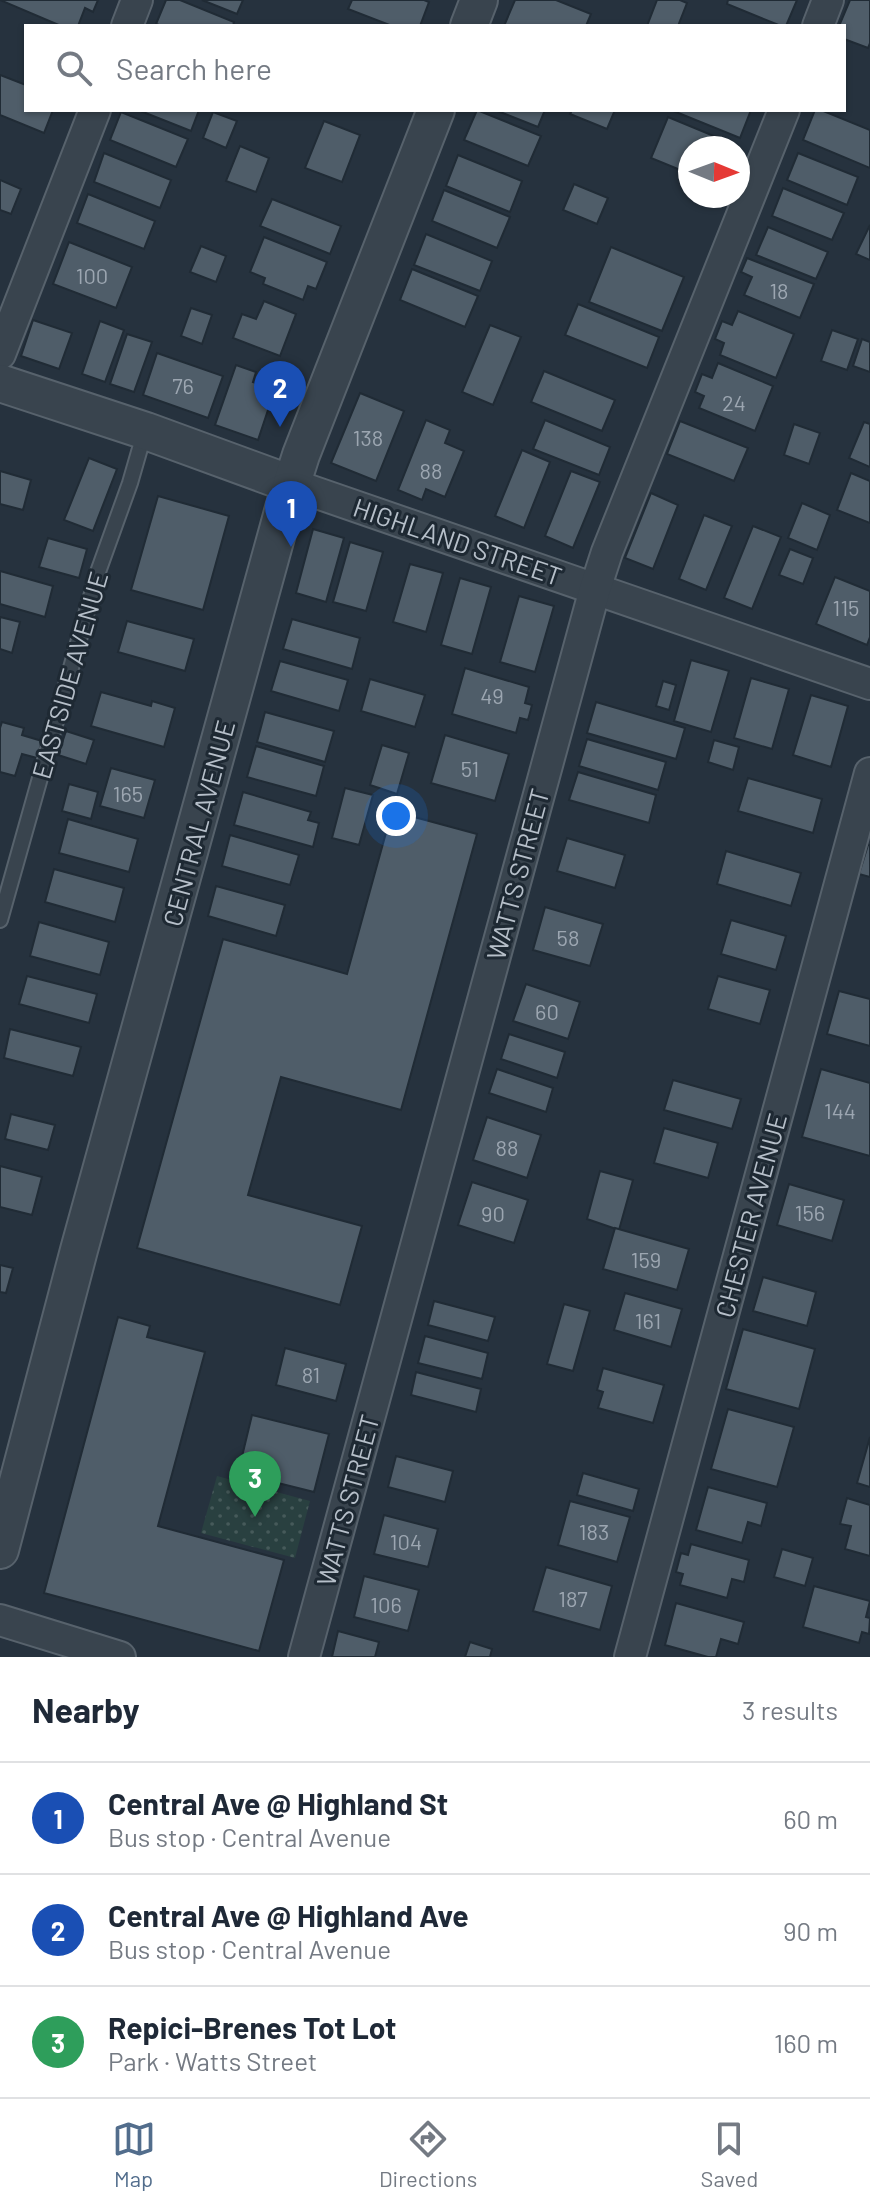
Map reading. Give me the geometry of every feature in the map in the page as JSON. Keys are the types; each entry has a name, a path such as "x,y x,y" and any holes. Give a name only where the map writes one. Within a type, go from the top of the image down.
{"street":[{"path":"128,24 137,0"},
{"path":"470,24 479,0"},
{"path":"819,24 828,0"},
{"path":"0,354 94,112"},
{"name":"CENTRAL AVENUE","path":"0,1550 79,1250 291,484 435,112"},
{"name":"WATTS STREET","path":"304,1657 595,589 607,552 783,112"},
{"name":"HIGHLAND STREET","path":"0,383 870,684"},
{"name":"CHESTER AVENUE","path":"630,1657 870,773"},
{"path":"0,1620 120,1657"}],"lane":[{"name":"EASTSIDE AVENUE","path":"0,920 98,572 146,431"}],"green space":[{"path":"217,1476 310,1501 295,1558 201,1533"}],"building":[{"path":"0,0 98,0 93,12 85,8 79,24 56,24"},
{"path":"166,0 180,0 234,22 234,24 156,24"},
{"path":"202,0 243,0 237,14"},
{"path":"352,0 429,2 421,24 387,24 348,9"},
{"path":"515,0 556,0 591,14 587,24 505,24"},
{"path":"657,0 687,3 679,24 648,24"},
{"path":"728,0 797,0 787,24 776,24 727,4"},
{"path":"850,0 870,0 868,48 846,40 846,24 840,24"},
{"path":"0,75 24,84 24,112 52,112 44,133 0,115"},
{"path":"121,112 188,139 176,167 110,140"},
{"path":"143,112 198,112 191,131"},
{"path":"213,112 237,121 226,148 203,138"},
{"path":"476,112 541,136 528,166 464,140"},
{"path":"500,112 544,112 538,127"},
{"path":"571,112 614,112 607,129"},
{"path":"676,112 750,112 741,136 735,136"},
{"path":"814,112 826,112 870,130 870,168 803,140"},
{"path":"668,117 714,136 678,136 678,169 651,158"},
{"path":"324,121 360,135 342,182 305,168"},
{"path":"240,146 269,158 256,192 226,181"},
{"path":"104,153 171,180 160,208 94,182"},
{"path":"798,153 858,177 847,205 787,180"},
{"path":"458,155 522,181 510,212 446,186"},
{"path":"0,180 21,189 11,214 0,210"},
{"path":"574,184 608,198 597,224 563,210"},
{"path":"783,188 844,213 832,240 772,216"},
{"path":"444,190 510,217 497,248 432,221"},
{"path":"88,194 155,221 144,249 77,223"},
{"path":"272,199 341,226 330,254 260,226"},
{"path":"870,225 870,260 856,254"},
{"path":"768,227 828,252 816,279 756,255"},
{"path":"426,234 492,261 480,291 414,265"},
{"path":"264,237 327,262 316,289 308,286 303,300 263,284 265,278 250,272"},
{"path":"69,242 132,267 116,308 53,284"},
{"path":"201,246 226,256 216,282 190,272"},
{"path":"611,247 684,277 662,331 589,302"},
{"path":"747,258 814,284 800,318 744,295 752,277 741,272"},
{"path":"412,269 478,296 465,327 400,300"},
{"path":"264,301 296,314 280,356 233,338 242,314 256,319"},
{"path":"578,304 659,337 647,368 565,335"},
{"path":"191,308 212,315 202,344 181,336"},
{"path":"738,311 794,334 776,378 720,355 724,343 715,339 722,321 732,325"},
{"path":"33,320 72,333 59,369 21,356"},
{"path":"100,321 124,330 105,382 82,374"},
{"path":"490,325 521,337 493,405 462,392"},
{"path":"832,330 858,339 847,370 821,361"},
{"path":"127,334 152,342 134,392 110,384"},
{"path":"862,339 870,342 870,372 853,366"},
{"path":"157,353 223,376 208,418 143,395"},
{"path":"718,363 773,386 755,431 699,408 704,396 695,392 702,374 712,378"},
{"path":"236,365 256,372 253,382 275,389 258,440 215,425"},
{"path":"544,371 615,400 602,431 531,402"},
{"path":"360,393 404,411 376,481 331,463"},
{"path":"426,420 450,430 445,443 464,451 445,497 426,489 422,500 398,490"},
{"path":"545,420 610,447 599,475 533,449"},
{"path":"680,421 748,448 734,481 667,454"},
{"path":"864,422 870,424 870,467 849,458"},
{"path":"794,424 820,433 809,464 784,455"},
{"path":"522,450 550,462 524,528 495,516"},
{"path":"89,458 117,469 93,531 64,520"},
{"path":"0,471 31,480 23,510 0,504"},
{"path":"571,471 600,482 573,548 545,536"},
{"path":"851,473 870,481 870,523 837,510"},
{"path":"651,493 678,505 653,569 625,558"},
{"path":"158,496 229,516 203,610 131,590"},
{"path":"802,503 830,515 817,550 788,538"},
{"path":"704,515 732,526 706,590 679,579"},
{"path":"753,526 781,537 752,609 724,598"},
{"path":"313,529 344,538 326,602 296,593"},
{"path":"48,538 87,549 79,578 39,567"},
{"path":"350,542 383,552 366,611 333,602"},
{"path":"790,549 813,558 803,584 779,575"},
{"path":"410,564 443,573 426,632 393,622"},
{"path":"0,571 53,586 45,617 0,604"},
{"path":"835,577 870,591 870,637 867,645 816,624"},
{"path":"460,578 491,587 472,654 441,645"},
{"path":"519,596 554,606 535,672 500,662"},
{"path":"0,617 20,622 12,653 0,649"},
{"path":"292,619 360,638 352,669 283,649"},
{"path":"127,621 194,639 185,671 118,652"},
{"path":"691,660 729,671 711,732 674,721"},
{"path":"280,661 348,680 339,711 271,691"},
{"path":"465,668 529,687 525,703 532,705 528,720 520,718 516,733 452,714"},
{"path":"751,678 789,689 772,749 734,738"},
{"path":"370,679 425,695 415,727 361,711"},
{"path":"663,681 676,685 669,710 656,706"},
{"path":"101,692 151,706 152,701 175,708 164,747 91,726"},
{"path":"811,695 848,706 831,767 793,755"},
{"path":"596,702 685,728 676,759 587,733"},
{"path":"265,712 334,731 325,762 257,742"},
{"path":"2,722 24,728 22,735 42,741 37,758 22,754 15,776 0,772"},
{"path":"66,731 94,740 86,764 58,755"},
{"path":"445,735 509,754 495,801 431,783"},
{"path":"587,739 666,762 658,790 579,766"},
{"path":"714,740 739,747 733,770 708,762"},
{"path":"382,745 409,753 397,794 370,785"},
{"path":"256,746 324,766 316,796 247,777"},
{"path":"111,768 155,780 144,818 100,806"},
{"path":"578,772 656,795 649,823 569,800"},
{"path":"748,778 822,799 813,833 738,811"},
{"path":"69,784 98,792 91,819 62,811"},
{"path":"345,788 373,795 359,845 332,838"},
{"path":"243,792 311,812 308,820 319,823 313,847 234,825"},
{"path":"392,811 477,834 401,1110 281,1077 248,1195 362,1226 340,1305 137,1248 223,939 347,974"},
{"path":"68,819 138,839 129,872 59,853"},
{"path":"230,835 299,855 290,885 222,866"},
{"path":"567,838 625,855 615,888 557,871"},
{"path":"870,845 870,877 859,874"},
{"path":"726,851 801,873 791,906 717,884"},
{"path":"54,869 124,888 115,922 45,902"},
{"path":"216,886 285,905 276,936 208,916"},
{"path":"545,907 603,924 590,966 533,950"},
{"path":"731,920 786,936 776,970 721,954"},
{"path":"39,922 109,942 100,975 30,956"},
{"path":"27,976 97,994 89,1023 19,1004"},
{"path":"718,976 770,990 760,1024 708,1009"},
{"path":"526,984 580,1002 568,1039 513,1021"},
{"path":"839,991 870,999 870,1046 827,1034"},
{"path":"10,1029 81,1047 73,1076 4,1058"},
{"path":"509,1034 565,1052 557,1078 501,1059"},
{"path":"497,1069 553,1088 546,1112 489,1093"},
{"path":"821,1069 870,1083 870,1156 802,1137"},
{"path":"673,1080 741,1099 732,1129 664,1110"},
{"path":"11,1114 55,1125 48,1150 5,1139"},
{"path":"487,1117 541,1135 527,1178 473,1160"},
{"path":"664,1128 718,1143 708,1178 654,1163"},
{"path":"0,1166 42,1177 32,1215 0,1207"},
{"path":"600,1171 633,1180 619,1230 587,1219"},
{"path":"472,1182 528,1200 514,1243 458,1225"},
{"path":"789,1184 844,1200 832,1241 777,1225"},
{"path":"615,1228 689,1249 677,1290 603,1269"},
{"path":"0,1265 13,1268 6,1293 0,1292"},
{"path":"763,1277 816,1292 807,1326 753,1311"},
{"path":"625,1293 682,1309 671,1347 614,1330"},
{"path":"434,1301 495,1317 488,1341 428,1325"},
{"path":"564,1304 590,1311 573,1371 547,1364"},
{"path":"118,1317 150,1326 147,1337 205,1352 158,1526 284,1560 259,1651 44,1593"},
{"path":"743,1329 815,1349 799,1409 726,1389"},
{"path":"425,1336 488,1353 482,1379 418,1363"},
{"path":"285,1348 346,1364 336,1401 276,1385"},
{"path":"603,1368 664,1385 653,1423 598,1408 603,1392 597,1390"},
{"path":"416,1372 481,1389 476,1412 411,1395"},
{"path":"728,1409 794,1427 777,1487 711,1469"},
{"path":"252,1415 329,1434 314,1492 238,1473"},
{"path":"870,1437 870,1487 857,1483"},
{"path":"396,1456 453,1471 445,1502 388,1487"},
{"path":"583,1473 639,1489 633,1511 577,1495"},
{"path":"708,1487 767,1503 761,1526 748,1522 742,1543 696,1530"},
{"path":"847,1498 870,1505 870,1556 845,1549 851,1526 840,1524"},
{"path":"570,1501 630,1517 617,1562 558,1545"},
{"path":"384,1515 438,1529 428,1567 374,1554"},
{"path":"691,1544 749,1560 744,1582 732,1579 727,1598 680,1585 683,1574 676,1572 681,1553 688,1555"},
{"path":"782,1549 813,1558 805,1586 774,1577"},
{"path":"546,1567 612,1586 600,1630 533,1611"},
{"path":"364,1576 419,1590 408,1631 354,1617"},
{"path":"814,1586 870,1601 866,1617 870,1618 869,1634 862,1632 859,1643 803,1627"},
{"path":"676,1603 744,1622 738,1644 721,1639 716,1657 665,1645"},
{"path":"338,1631 379,1642 375,1657 332,1657"},
{"path":"470,1642 492,1649 490,1657 465,1657"}],"place":[{"name":"Central Ave @ Highland Ave","path":"280,427"},
{"name":"Central Ave @ Highland St","path":"291,547"},
{"name":"Repici-Brenes Tot Lot","path":"255,1517"}]}
